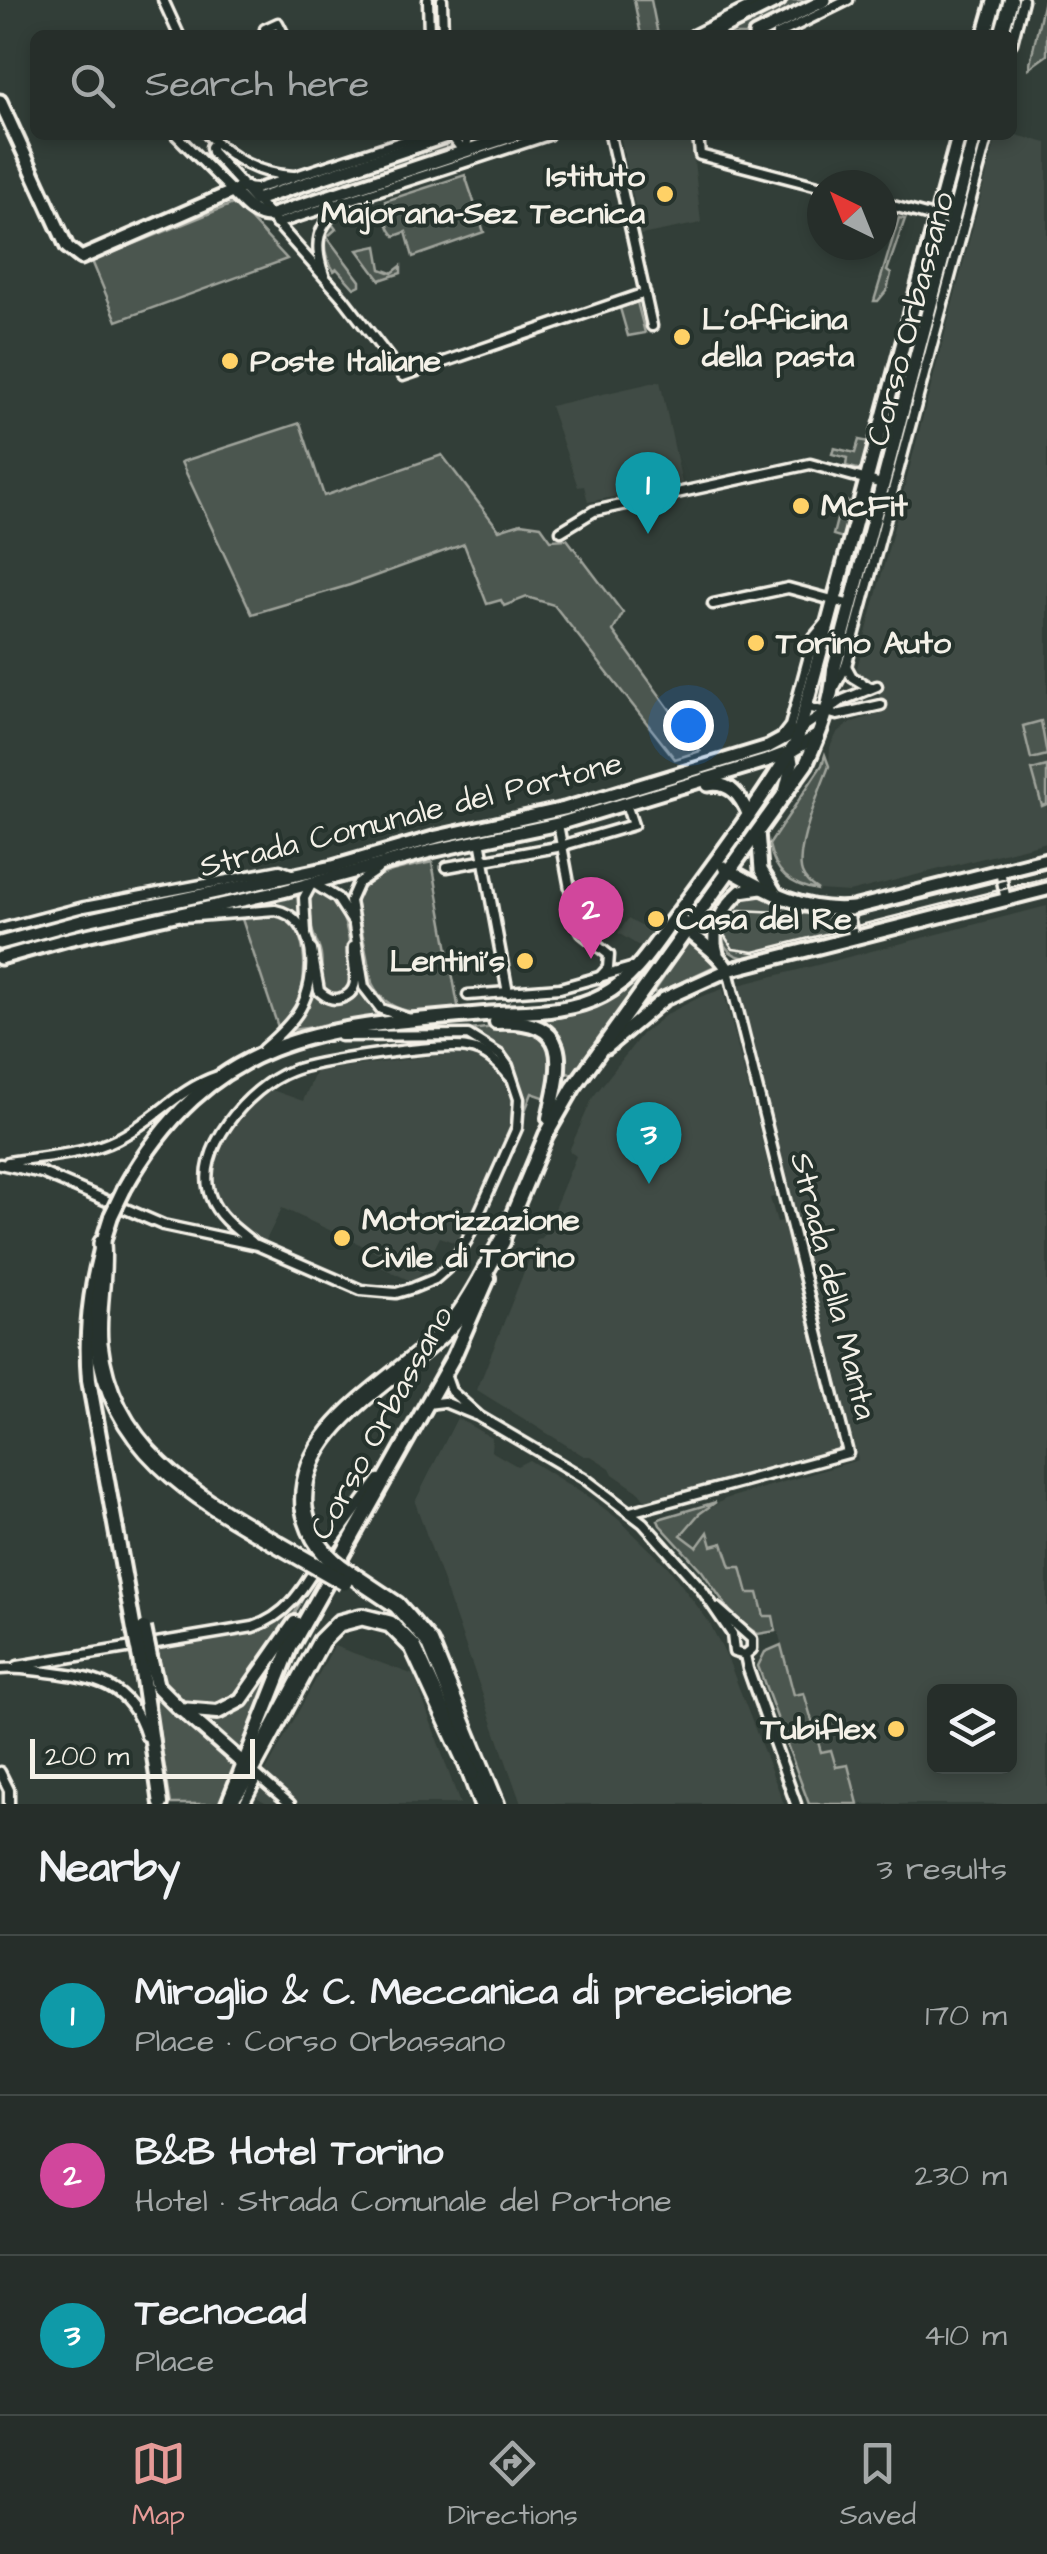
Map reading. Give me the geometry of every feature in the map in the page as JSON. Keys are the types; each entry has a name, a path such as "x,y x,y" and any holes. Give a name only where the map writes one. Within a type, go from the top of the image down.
{"highway":[{"path":"482,1804 435,1676 419,1645 395,1616 347,1578 330,1559 316,1540 304,1508 307,1466 323,1438 454,1321 502,1241"},
{"path":"102,1243 104,1262 98,1304 102,1360 129,1426 155,1461 186,1489 274,1542 397,1605 430,1643 496,1804"},
{"path":"235,1801 325,1635 339,1623 368,1617 395,1627 413,1647 470,1773"}],"main road":[{"path":"987,30 995,0"},
{"path":"1002,30 1010,0"},
{"name":"Corso Orbassano","path":"161,1799 144,1658 130,1606 86,1349 92,1284 111,1216 167,1124 222,1074 261,1052 305,1036 581,1004 608,992 638,966 749,816 801,730 958,140"},
{"name":"Corso Orbassano","path":"318,1594 474,1314 546,1135 593,1060 806,764 833,690 834,669 851,605 864,577 882,484 974,140"},
{"path":"374,1027 510,1021 543,1029 556,1045 560,1070 546,1135"},
{"path":"180,1708 218,1712 241,1700 318,1594"},
{"path":"144,1658 157,1686 250,1770 277,1677 318,1594"}],"street":[{"path":"163,0 176,30"},
{"path":"428,0 429,30"},
{"path":"442,0 443,30"},
{"path":"704,30 763,0"},
{"path":"719,30 778,0"},
{"path":"765,30 824,1 848,0"},
{"path":"787,30 848,0"},
{"path":"1016,30 1023,0"},
{"path":"0,100 73,255 84,257 239,190 302,176 407,140"},
{"path":"182,140 256,200 403,376 645,293"},
{"path":"212,140 212,152 239,190 257,213 272,220 532,140"},
{"path":"215,140 248,166 302,176"},
{"path":"256,200 435,140"},
{"path":"454,140 464,152"},
{"path":"464,152 468,140"},
{"path":"272,220 499,140"},
{"path":"611,140 652,326"},
{"path":"698,140 700,155 807,183"},
{"name":"Corso Orbassano","path":"833,690 846,666 864,577 987,140"},
{"path":"325,279 316,249 317,238 326,220 350,198"},
{"name":"Corso Orbassano","path":"897,207 952,222"},
{"name":"Corso Orbassano","path":"561,531 594,511 810,464 882,484"},
{"path":"713,604 788,588 851,605"},
{"name":"Corso Orbassano","path":"773,745 790,726 814,636 832,618"},
{"name":"Strada Comunale del Portone","path":"0,943 333,867 436,837 564,809 773,745 843,700 873,687 852,677 846,666"},
{"path":"798,688 807,709 826,713"},
{"name":"Strada Comunale del Portone","path":"826,713 838,715 882,705"},
{"name":"Strada Comunale del Portone","path":"0,958 401,858 558,824 790,752 818,736"},
{"path":"773,745 790,752 792,763 784,795"},
{"path":"688,785 728,787 740,798 749,816"},
{"name":"Strada Comunale del Portone","path":"447,867 562,846 633,825 626,804"},
{"name":"Strada Comunale del Portone","path":"558,824 576,921 583,919 596,900 591,894 572,898"},
{"path":"758,831 761,870 778,898"},
{"name":"Strada Comunale del Portone","path":"480,840 508,992"},
{"name":"Corso Orbassano","path":"401,858 358,883 350,900 352,921 368,995 389,1014 421,1020"},
{"path":"716,862 778,898 802,906 847,908 1047,859"},
{"path":"312,883 333,867"},
{"name":"Strada Comunale del Portone","path":"0,929 84,907 280,870 294,875"},
{"path":"1000,871 1006,900"},
{"path":"294,875 337,898 352,921"},
{"name":"Corso Orbassano","path":"312,883 304,898 306,933 316,959 319,991 332,1000 348,996 356,984 352,956 355,938"},
{"path":"717,952 714,937 722,913 741,891 760,888"},
{"path":"593,1060 664,999 728,970 1047,889"},
{"path":"686,902 681,916 689,929 717,952 728,970"},
{"path":"847,908 854,938"},
{"path":"164,918 275,910 290,915 306,933"},
{"path":"576,921 583,934 609,955 608,968 598,978"},
{"name":"Corso Orbassano","path":"261,1052 292,1021 304,1000 310,946"},
{"path":"468,995 560,988 638,966"},
{"name":"Strada della Manta","path":"630,1512 848,1452 728,970"},
{"path":"0,1163 42,1173 163,1225 257,1246 336,1282 374,1294 396,1293 434,1279 452,1264 467,1240 517,1128 520,1100 500,1055 468,1035 305,1036"},
{"path":"257,1246 218,1211 207,1186 208,1160 232,1118 284,1074 322,1063 454,1047 488,1056 513,1081"},
{"path":"0,1163 107,1144 182,1092 222,1074"},
{"path":"444,1374 451,1391 480,1416"},
{"path":"427,1404 444,1402 480,1416 584,1478 630,1512 667,1547 737,1635"},
{"path":"18,1666 266,1623 301,1592 334,1536 400,1452"},
{"path":"748,1634 753,1642 752,1649 745,1654 732,1649 737,1635 748,1634"},
{"path":"745,1654 796,1804"},
{"name":"Corso Orbassano","path":"0,1669 18,1666 86,1676 118,1691 133,1707 143,1727 161,1799"},
{"path":"250,1770 290,1804"},
{"path":"0,1772 8,1785 9,1804"}],"shaded area":[{"path":"634,0 651,0 657,30 640,30"},
{"path":"789,0 817,0 757,30 730,30"},
{"path":"1044,0 1047,55 1029,68"},
{"path":"1017,135 1047,143 1047,842 849,892 818,890 808,884 800,865 810,815 829,766 830,747 837,733 850,723 883,712 876,681 862,681 857,668 996,140 1017,140"},
{"name":"Istituto Majorana-Sez Tecnica","path":"621,140 692,140 701,223 641,235"},
{"path":"980,140 983,140 869,567 866,566"},
{"path":"442,143 448,152 271,210 268,207 272,200"},
{"path":"465,175 484,232 413,257 406,232 395,236 389,228 385,201"},
{"path":"235,203 287,259 117,321 92,261"},
{"path":"899,218 905,219 897,242"},
{"path":"332,224 336,229 327,237 360,281 354,288 337,269 334,271 328,259 325,242"},
{"path":"942,227 945,228 880,475 876,474"},
{"path":"377,246 381,269 392,273 401,266 401,273 380,280 358,250"},
{"path":"886,260 891,260 887,290 874,301"},
{"path":"637,302 645,333 628,336 620,308"},
{"path":"660,381 682,483 588,502 584,486 578,487 550,406"},
{"path":"300,423 324,496 442,455 499,530 521,523 541,526 551,540 567,539 623,613 613,631 700,751 675,759 554,605 527,597 504,606 501,600 487,604 464,544 350,585 252,614 181,462"},
{"path":"859,440 869,442 861,470 846,466 847,458 832,454 834,448 855,453"},
{"path":"842,500 852,503 843,538 833,535"},
{"path":"1041,721 1047,755 1031,759 1023,726"},
{"path":"825,755 829,766 810,819 801,863 805,878 818,890 785,876 769,845"},
{"path":"737,763 738,766 558,820 421,850 448,840 560,816"},
{"path":"1047,766 1047,804 1042,806 1032,770"},
{"path":"432,862 459,1011 409,1011 388,1003 379,994 372,983 356,900 361,890 378,877"},
{"path":"282,881 283,887 0,953 0,947 95,922"},
{"path":"731,881 740,887 710,932 701,932 699,926"},
{"path":"223,884 0,938 0,932 73,912"},
{"path":"314,888 335,905 346,928 353,981 344,994 335,996 322,987 321,956 307,912"},
{"path":"301,893 299,916 276,905 230,910"},
{"path":"751,893 799,911 836,915 840,935 748,958 735,955 726,948 722,928 732,907"},
{"path":"1047,906 1047,1804 858,1804 849,1765 836,1767 832,1750 822,1751 805,1692 794,1694 774,1616 765,1615 758,1592 749,1593 742,1566 731,1568 724,1542 713,1545 708,1531 696,1545 682,1535 699,1515 725,1499 858,1460 739,985"},
{"path":"261,915 281,917 292,924 303,953 301,994 278,1027 242,919"},
{"path":"628,919 650,931 665,931 649,952 618,933"},
{"path":"690,939 717,965 656,994 654,992"},
{"path":"644,976 573,1075 565,1072 564,1060 545,1019 598,1006"},
{"path":"313,984 331,1001 359,986 383,1018 291,1030"},
{"path":"723,989 776,1196 770,1198 777,1222 783,1221 841,1448 646,1501 610,1468 477,1390 537,1239 542,1238 576,1156 569,1151 593,1097 642,1034 667,1014"},
{"path":"502,1026 535,1029 554,1061 546,1098 532,1093 523,1116 519,1086 508,1062 489,1044 462,1031"},
{"path":"455,1053 474,1056 504,1078 513,1097 510,1129 458,1244 440,1237 413,1282 379,1266 383,1255 282,1208 264,1244 229,1216 213,1191 214,1167 223,1141 237,1121 272,1090 303,1101 316,1071"},
{"path":"457,1418 492,1438 491,1451 517,1466 529,1460 593,1500 668,1567 709,1622 729,1662 784,1804 521,1804 415,1502"},
{"path":"716,1502 681,1535 697,1547 708,1532 712,1546 723,1543 731,1567 741,1567 748,1593 758,1593 764,1616 773,1616 776,1631 758,1634 736,1620 702,1571 658,1520"},
{"path":"308,1589 258,1674 232,1701 219,1707 204,1707 185,1704 170,1693 160,1677 152,1648 264,1627 282,1617"},
{"path":"781,1645 794,1695 804,1693 821,1752 831,1750 836,1767 848,1765 858,1804 809,1804 758,1666 765,1652"},
{"path":"334,1646 414,1675 460,1804 268,1804 253,1795"},
{"path":"280,1655 240,1756 197,1718 237,1707 255,1690"},
{"path":"152,1690 237,1764 221,1804 171,1804"}],"tram line":[{"path":"1047,869 857,916 740,910 725,922 724,935 733,949 754,952 1047,878"}],"place":[{"name":"Istituto Majorana-Sez Tecnica","path":"665,194"},
{"name":"L'officina della pasta","path":"682,337"},
{"name":"Poste Italiane","path":"230,361"},
{"name":"McFit","path":"801,506"},
{"name":"Miroglio & C. Meccanica di precisione","path":"648,534"},
{"name":"Torino Auto","path":"756,643"},
{"name":"Casa del Re","path":"656,919"},
{"name":"B&B Hotel Torino","path":"591,959"},
{"name":"Lentini's","path":"525,961"},
{"name":"Tecnocad","path":"649,1184"},
{"name":"Motorizzazione Civile di Torino","path":"342,1238"},
{"name":"Tubiflex","path":"896,1729"}]}
